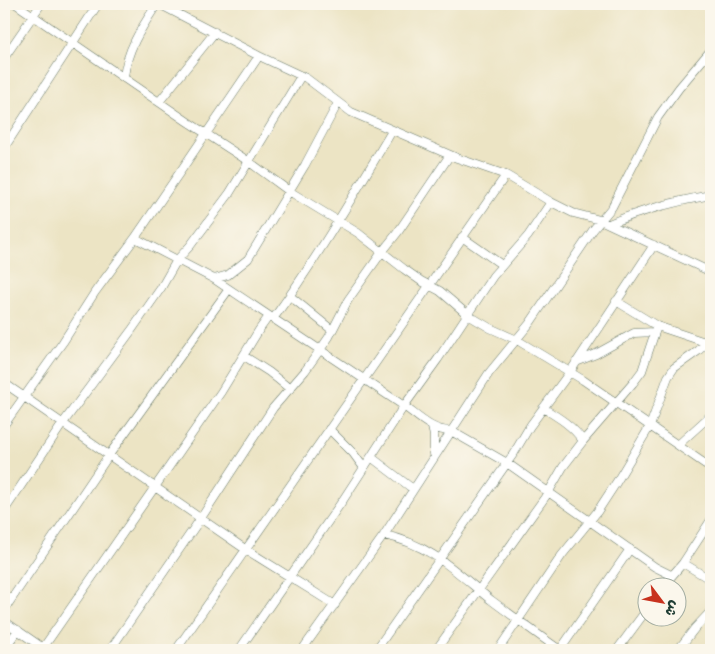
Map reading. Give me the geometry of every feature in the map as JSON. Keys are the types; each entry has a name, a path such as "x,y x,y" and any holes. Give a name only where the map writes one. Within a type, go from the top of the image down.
{"street":[{"path":"16,4 248,161 288,191 358,233 404,269 440,291 468,315 490,328 517,340 570,372 679,444 711,468"},
{"path":"4,58 41,4"},
{"path":"4,146 98,4"},
{"path":"124,77 126,64 137,36 158,4 301,76 317,85 352,112 450,155 506,175 573,213 600,220 711,272"},
{"path":"159,102 215,32"},
{"path":"304,650 384,535 489,374 517,340 600,220 612,207 658,117 711,50"},
{"path":"4,425 25,398 79,319 95,292 136,238 259,56"},
{"path":"4,511 63,423 161,288 177,260 190,246 228,194 301,76"},
{"path":"214,279 228,275 248,259 305,166 338,103"},
{"path":"4,621 45,649 221,392 259,330 290,296 392,131"},
{"path":"110,650 274,408 320,350 348,300 398,232 450,155"},
{"path":"176,650 245,548 506,175"},
{"path":"609,224 661,206 711,195"},
{"path":"239,650 502,265 528,236 551,202"},
{"path":"462,237 502,265"},
{"path":"136,238 214,279 404,406 432,427 441,431 451,431 507,464 655,567 671,576 683,563 711,520"},
{"path":"376,650 507,464 654,245"},
{"path":"4,610 109,455 229,289"},
{"path":"290,296 332,330"},
{"path":"616,301 656,329 709,341"},
{"path":"576,362 596,354 634,333 656,329"},
{"path":"436,650 548,493 563,467 583,440 642,371 656,329"},
{"path":"498,650 520,621 562,556 616,484 650,426 668,377 674,368 709,341"},
{"path":"244,356 269,372 290,389"},
{"path":"4,383 245,548 335,604"},
{"path":"543,408 564,421 583,440"},
{"path":"679,444 711,415"},
{"path":"432,427 434,457"},
{"path":"328,429 353,452 364,468"},
{"path":"371,457 413,489"},
{"path":"384,535 402,538 417,544 560,650 630,549"},
{"path":"683,563 711,580"},
{"path":"678,650 711,611"},
{"path":"617,650 638,622"},
{"path":"4,649 18,630"}]}
